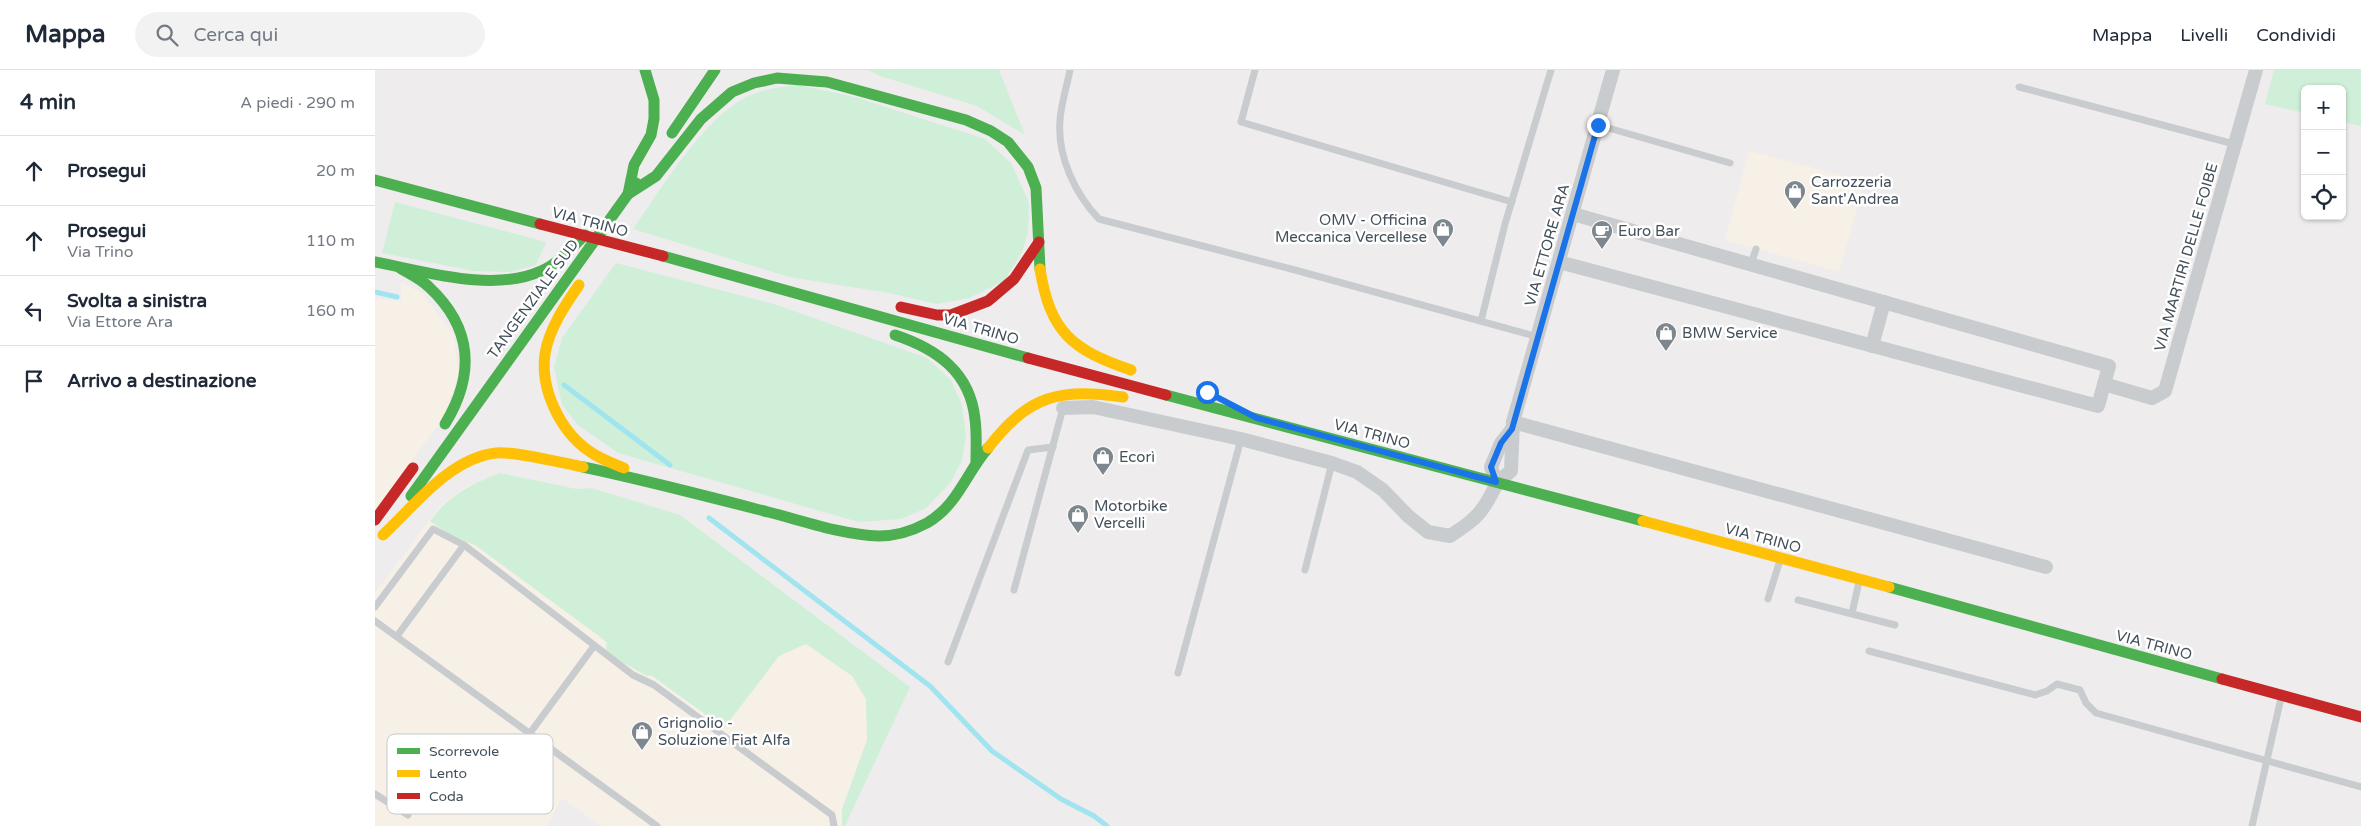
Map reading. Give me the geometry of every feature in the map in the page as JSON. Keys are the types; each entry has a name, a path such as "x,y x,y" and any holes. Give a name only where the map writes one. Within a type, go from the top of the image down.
{"main road":[{"path":"628,194 634,165 651,134 654,119 654,100 645,70"},
{"path":"667,140 715,70"},
{"path":"831,70 852,87"},
{"path":"628,194 658,175 698,122 714,105 731,92 771,78 794,78 852,87 979,124 1003,138 1021,157 1036,190 1041,222 1039,242 1043,294 1050,313 1060,328 1087,354 1104,362 1141,373"},
{"name":"TANGENZIALE SUD","path":"375,546 644,171"},
{"path":"414,177 432,195"},
{"name":"VIA TRINO","path":"375,180 663,256 1061,367 1859,579 2361,717"},
{"path":"598,259 604,226"},
{"path":"375,262 400,268 428,270 467,279 508,280 541,272 554,264 581,237 604,226"},
{"path":"890,304 937,315 951,315 969,309 988,301 1014,279 1039,242"},
{"path":"400,268 427,285 448,308 463,338 467,374 462,396 437,436"},
{"path":"587,274 566,304 548,341 545,378 558,419 587,450 647,480"},
{"path":"823,300 871,302"},
{"path":"823,300 856,321"},
{"path":"883,332 921,343 938,353 954,368 973,408 976,462"},
{"path":"383,535 448,474 477,458 497,453 555,461 647,480 845,532 874,536 898,534 919,527 936,517 955,501 976,462 1013,418 1028,407 1048,398 1069,393 1093,392 1135,400"},
{"path":"1215,396 1257,418"},
{"path":"1163,407 1200,415 1257,418"},
{"path":"375,520 420,459"}],"street":[{"name":"VIA ETTORE ARA","path":"1496,482 1511,471 1513,425 1613,70"},
{"name":"VIA MARTIRI DELLE FOIBE","path":"2104,384 2152,398 2165,391 2256,70"},
{"path":"1559,262 2098,406 2109,366 1573,214"},
{"path":"1871,346 1884,302"},
{"path":"1063,408 1093,407 1241,439 1332,463 1357,472 1383,490 1408,516 1428,532 1450,536 1468,524 1483,508 1496,482"},
{"path":"1513,425 2046,566"}],"lane":[{"path":"1070,70 1060,120 1063,148 1071,180 1085,205 1099,219 1538,337"},
{"path":"1255,70 1241,122 1512,202"},
{"path":"1481,321 1512,202 1551,70"},
{"path":"2019,87 2234,144"},
{"path":"1598,125 1730,164"},
{"path":"1751,264 1756,248"},
{"path":"1014,590 1063,408"},
{"path":"1178,673 1241,439"},
{"path":"948,662 1028,450 1053,447"},
{"path":"1305,570 1332,463"},
{"path":"375,607 433,529 464,545 595,646 833,815 834,826"},
{"path":"397,636 464,545"},
{"path":"1769,599 1781,558"},
{"path":"1852,614 1859,579"},
{"path":"1798,600 1895,625"},
{"path":"375,621 530,733 595,646"},
{"path":"1869,651 2035,695 2047,691 2057,684 2080,690 2086,703 2096,713 2361,787"},
{"path":"2252,826 2282,696"},
{"path":"553,750 657,826"},
{"path":"375,794 387,802"}],"shaded area":[{"name":"Carrozzeria Sant'Andrea","path":"1749,151 1865,181 1839,272 1725,240"},
{"path":"401,282 422,293 453,334 459,374 444,417 375,510 375,299 401,301"},
{"path":"500,473 577,489 592,488 680,515 910,687 845,826 601,826 562,798 547,826 375,826 375,593 440,506 464,488"}],"green space":[{"path":"868,70 999,70 1025,135 977,106 880,76"},
{"path":"2274,70 2361,70 2361,126 2346,123 2346,85 2301,85 2301,112 2265,104"},
{"path":"798,85 855,97 985,139 1011,163 1029,203 1028,233 1022,252 1004,281 969,298 937,304 889,293 789,277 633,229 686,153 718,118 735,104 753,94 770,89"},
{"path":"395,202 546,242 536,265 510,272 474,271 382,253"},
{"path":"616,263 777,305 927,358 951,380 962,405 966,436 962,460 951,482 926,508 901,519 859,522 618,453 578,425 562,405 554,367 562,338"},
{"path":"500,473 577,489 592,488 680,515 910,687 845,826 842,826 842,809 867,740 866,699 852,676 806,644 779,656 724,728 651,675 647,676 615,658 606,649 607,643 599,636 475,545 449,535 430,521 445,504 461,491"}],"waterway":[{"path":"375,292 397,297"},
{"path":"564,385 670,465"},
{"path":"709,518 930,686 992,751 1061,799 1094,816 1107,826"}],"traffic: fast":[{"path":"628,194 634,165 651,135 654,119 654,100 645,70"},
{"path":"672,133 715,70"},
{"path":"628,194 656,176 701,119 732,92 754,83 777,78 827,82 966,120 991,131 1008,142 1028,167 1036,188 1040,269"},
{"path":"375,180 540,224"},
{"path":"411,496 636,183"},
{"path":"375,262 436,275 480,280 502,280 522,277 547,268 585,235"},
{"path":"663,256 1028,358"},
{"path":"400,268 426,284 444,303 461,335 465,353 465,370 455,406 445,424"},
{"path":"895,335 925,347 959,375 972,402 976,430 976,462"},
{"path":"1166,395 1643,521"},
{"path":"583,467 676,488 837,530 885,536 904,533 938,516 954,498 988,448"},
{"path":"1889,587 2222,679"}],"traffic: slow":[{"path":"1040,269 1050,309 1067,336 1093,355 1131,370"},
{"path":"579,285 563,309 547,345 544,367 549,395 561,421 579,443 593,454 624,468"},
{"path":"988,448 1017,416 1047,399 1063,395 1081,394 1123,397"},
{"path":"383,535 448,473 479,457 496,453 515,454 583,467"},
{"path":"1643,521 1889,587"}],"traffic: jam":[{"path":"540,224 663,256"},
{"path":"901,307 937,315 951,315 988,301 1014,279 1039,242"},
{"path":"1028,358 1166,395"},
{"path":"375,520 413,468"},
{"path":"2222,679 2361,717"}],"place":[{"name":"Carrozzeria Sant'Andrea","path":"1795,210"},
{"name":"OMV - Officina Meccanica Vercellese","path":"1443,248"},
{"name":"Euro Bar","path":"1602,250"},
{"name":"BMW Service","path":"1666,352"},
{"name":"Ecorì","path":"1103,476"},
{"name":"Motorbike Vercelli","path":"1078,534"},
{"name":"Grignolio - Soluzione Fiat Alfa","path":"642,751"}],"route":[{"path":"1207,392 1257,418 1496,482 1491,467 1501,443 1512,429 1598,125"}]}
